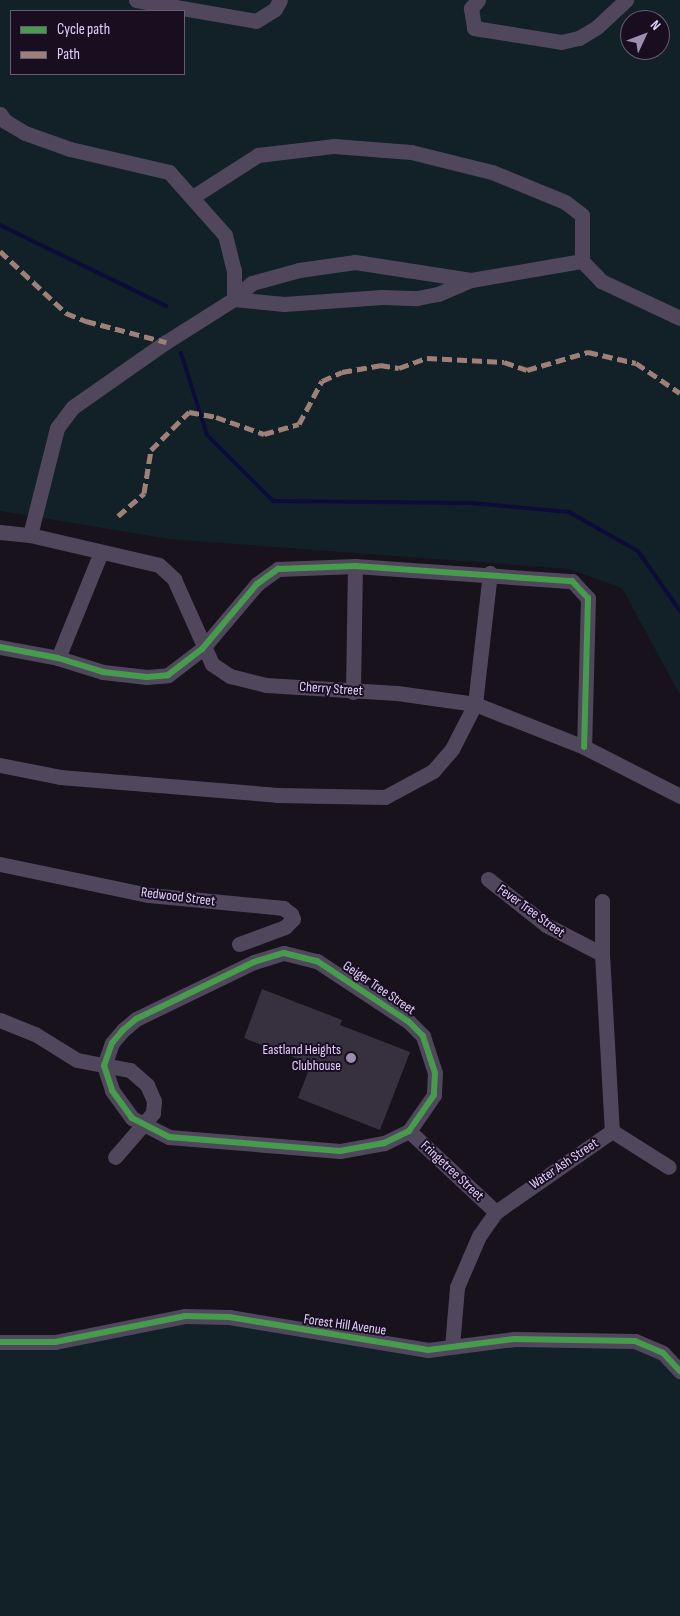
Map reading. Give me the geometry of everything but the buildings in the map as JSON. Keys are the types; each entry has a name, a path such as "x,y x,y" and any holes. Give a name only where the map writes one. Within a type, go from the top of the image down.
{"street":[{"path":"136,0 256,21 275,9 280,0"},
{"path":"478,0 471,8 474,28 561,42 579,38 597,27 626,0"},
{"path":"0,114 5,121 25,133 70,149 169,172 194,196 225,235 234,271 234,299"},
{"path":"194,196 258,154 334,146 411,152 492,172 565,202 582,215 582,261 601,281 680,318"},
{"path":"234,299 284,304 382,297 417,298 438,294 471,280 582,261"},
{"path":"30,535 57,428 73,407 166,342 234,299 252,283 270,277 356,262 471,280"},
{"name":"Cherry Street","path":"0,532 30,535 158,565 174,579 202,649 212,664 230,676 266,685 353,692 397,693 475,704 584,746 680,796"},
{"path":"58,658 101,552"},
{"path":"353,692 354,566"},
{"path":"0,647 58,658 104,672 147,677 168,675 202,649 257,584 278,569 354,566 490,573 572,581 588,598 584,746"},
{"path":"0,765 60,777 277,796 385,797 433,770 452,749 475,704 490,573"},
{"name":"Redwood Street","path":"0,864 149,895 283,908 291,914 292,919 286,927 239,944"},
{"name":"Fever Tree Street","path":"488,879 546,925 602,954"},
{"name":"Water Ash Street","path":"452,1347 457,1287 479,1236 496,1212 612,1131 602,954 602,901"},
{"name":"Geiger Tree Street","path":"300,954 317,961 409,1022 424,1036 435,1073 434,1095 409,1131 384,1143 340,1151 169,1137 132,1118 122,1107 104,1066 112,1043 136,1019 269,956 300,954"},
{"path":"0,1020 35,1034 77,1060 130,1070 147,1085 154,1101 152,1113 115,1157"},
{"name":"Fringetree Street","path":"409,1131 496,1212"},
{"path":"612,1131 669,1167"},
{"name":"Forest Hill Avenue","path":"0,1342 55,1342 185,1316 229,1317 428,1350 514,1339 635,1341 663,1353 680,1370"}],"shaded area":[{"path":"0,0 680,0 680,695 622,588 569,569 168,539 0,511"},
{"path":"185,1316 428,1350 635,1341 680,1371 680,1616 0,1616 0,1342 23,1343"}],"waterway":[{"path":"0,225 166,306"},
{"path":"181,353 207,435 273,501 472,503 569,512 638,551 680,611"}],"marked path":[{"path":"0,251 66,313 86,321 166,342"},
{"path":"118,516 144,493 151,450 189,412 216,417 264,434 299,424 322,381 342,372 380,365 399,368 427,358 504,362 527,370 588,352 636,363 680,393"}],"cycle path":[{"path":"0,647 58,658 103,672 147,677 168,675 202,649 257,584 278,569 355,566 572,581 588,598 584,747"},
{"path":"284,953 317,961 409,1022 423,1036 435,1073 434,1095 409,1131 384,1143 340,1151 169,1137 132,1118 112,1090 104,1066 112,1043 123,1030 136,1019 254,962 284,953"},
{"path":"0,1342 55,1342 185,1316 229,1317 428,1350 514,1339 635,1341 663,1353 680,1371"}],"place":[{"name":"Eastland Heights Clubhouse","path":"351,1058"}]}
